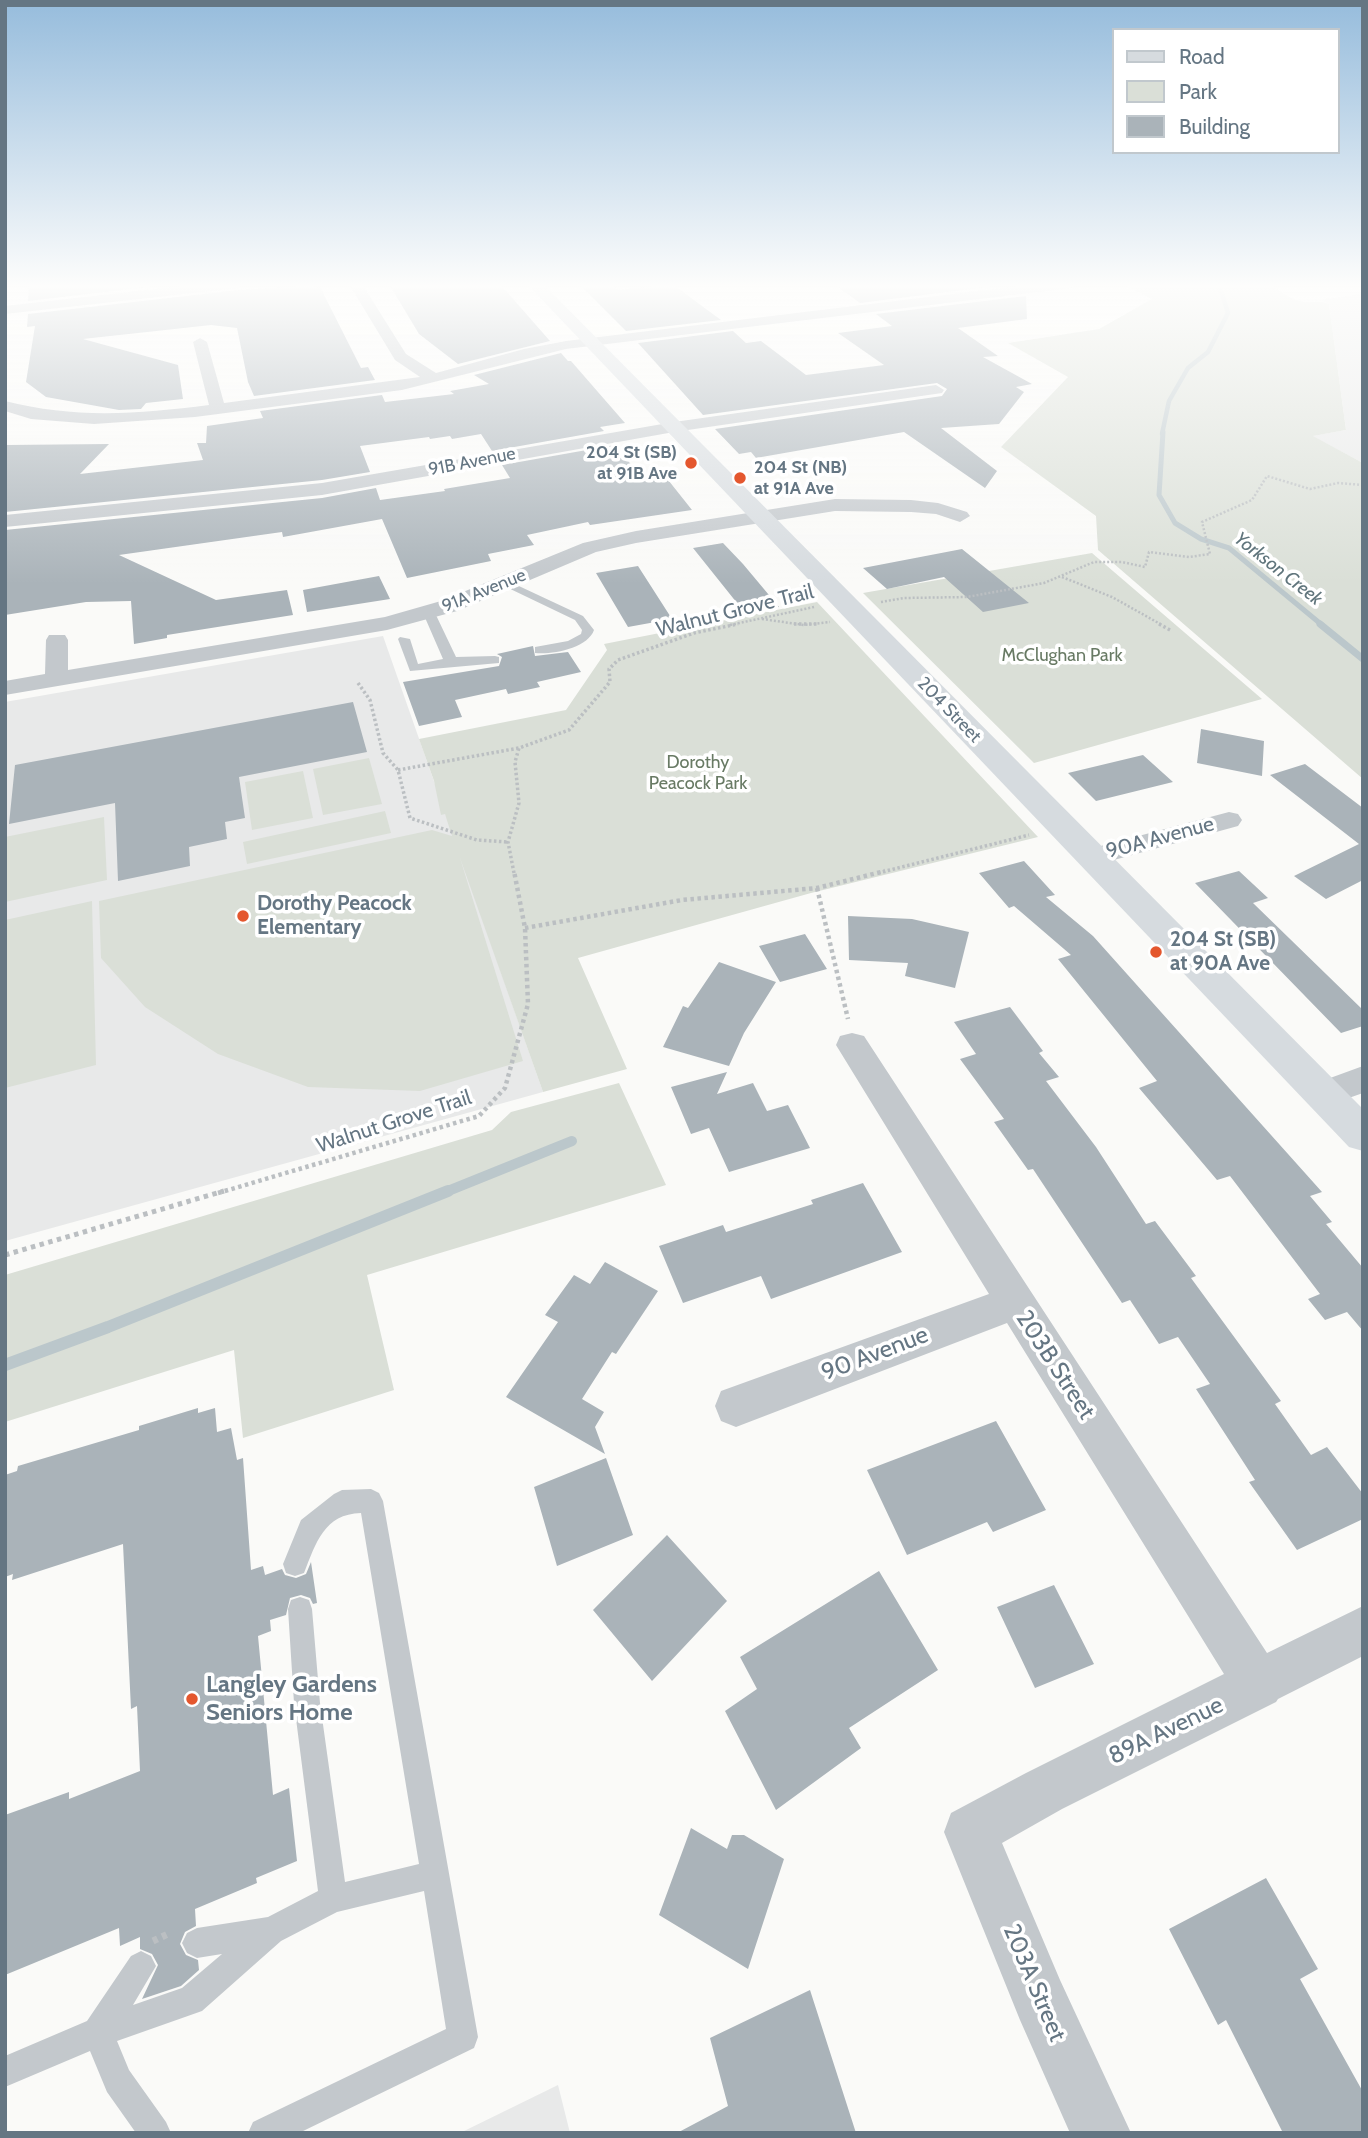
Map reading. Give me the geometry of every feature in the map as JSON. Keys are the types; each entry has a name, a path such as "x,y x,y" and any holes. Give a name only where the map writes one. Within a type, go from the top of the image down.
{"street":[{"path":"211,384 218,409"},
{"path":"5,406 25,412 127,418 408,384"},
{"name":"204 Street","path":"631,384 1363,1135"},
{"name":"91B Avenue","path":"5,520 87,510 282,494 674,428 936,390"},
{"name":"91A Avenue","path":"5,688 379,625 429,613 590,547 761,516 854,503 925,508 960,516"},
{"path":"57,640 57,680"},
{"name":"90A Avenue","path":"1092,857 1228,820"},
{"name":"203B Street","path":"852,1045 1259,1685"},
{"path":"1323,1094 1363,1079"},
{"name":"90 Avenue","path":"736,1406 1015,1302"},
{"name":"89A Avenue","path":"970,1832 1044,1791 1259,1685 1363,1630"},
{"name":"203A Street","path":"970,1832 1040,2000 1101,2133"}],"lane":[{"path":"506,583 579,618 588,630 586,636 571,644 539,650"},
{"path":"429,613 447,656 453,661"},
{"path":"404,639 414,668 453,661 495,660"},
{"path":"264,2133 463,2037 371,1501 342,1502 309,1528 295,1564"},
{"path":"300,1609 307,1703 333,1899"},
{"path":"5,2072 98,2032 191,2000 271,1931 333,1899 435,1874"},
{"path":"186,1937 271,1931"},
{"path":"98,2032 140,1956"},
{"path":"98,2032 118,2081 155,2133"}],"path":[{"path":"871,601 967,597 1062,577 1078,567 1094,562 1122,562 1145,567 1149,552 1200,556 1210,554 1202,522 1218,513 1245,504 1258,495 1267,476 1310,489 1338,483 1363,485"},
{"path":"1062,577 1112,597 1172,631"},
{"name":"Walnut Grove Trail","path":"5,1255 479,1116 505,1088 528,1004 525,928 508,842 519,803 515,762 519,748 569,730 610,682 609,668 618,660 694,633 816,607"},
{"path":"761,619 804,625 832,621"},
{"path":"358,683 370,700 383,753 398,770 410,818 477,840 508,842"},
{"path":"398,770 519,748"},
{"path":"525,928 682,900 817,888 1041,832"},
{"path":"817,888 846,1008"},
{"path":"140,1956 186,1937"}],"shaded area":[{"path":"1340,384 1363,384 1363,463 1312,436 1346,430"},
{"name":"Dorothy Peacock Elementary","path":"383,636 543,1092 5,1241 5,702"},
{"path":"558,2085 570,2133 460,2133"}],"green space":[{"path":"1062,384 1340,384 1346,430 1313,436 1363,463 1363,779 1098,550 1096,516 1001,447"},
{"name":"McClughan Park","path":"1092,553 1262,699 1034,763 863,593"},
{"name":"Dorothy Peacock Park","path":"817,602 1038,837 811,893 578,958 627,1069 543,1092 460,858 523,1061 420,1091 308,1087 218,1054 145,1007 101,958 99,901 432,830 452,836 445,814 441,815 434,781 419,739 566,710 607,650 604,644"},
{"path":"369,758 382,804 323,815 313,769"},
{"path":"303,771 313,818 252,830 245,782"},
{"path":"385,811 391,833 247,864 243,842"},
{"path":"104,817 107,880 5,902 5,837"},
{"path":"92,901 96,1065 5,1088 5,920"},
{"path":"619,1083 666,1185 367,1275 394,1390 243,1438 234,1350 5,1422 5,1275 492,1130 511,1112"}],"building":[{"path":"28,384 181,384 183,399 146,403 141,409 119,410 46,397"},
{"path":"249,384 346,384 254,396"},
{"path":"489,384 591,384 625,423 600,427 604,431 492,451 481,434 452,439 450,436 429,437 360,446 370,472 322,480 5,512 5,445 109,444 80,474 203,460 197,443 206,443 207,426 263,418 260,411 382,395 385,402 454,394 450,391"},
{"path":"675,384 931,384 703,415"},
{"path":"938,384 1032,384 1016,387 1024,392 999,424 941,428 997,471 985,488 904,432 756,458 751,452 739,454 715,429 942,396 947,389"},
{"path":"615,445 643,479 665,476 692,510 590,525 588,522 527,535 534,545 488,554 491,561 407,578 382,519 283,537 282,532 119,555 216,600 287,590 293,615 167,635 167,638 134,644 131,601 86,602 5,615 5,530 322,498 376,488 380,500 445,491 444,489 510,478 502,465"},
{"path":"723,543 779,607 745,613 693,548"},
{"path":"962,549 1029,603 983,612 944,577 887,589 863,568"},
{"path":"638,566 672,619 628,627 596,573"},
{"path":"379,576 390,599 307,612 303,590"},
{"path":"533,646 535,656 568,652 581,672 537,682 540,687 508,694 506,689 455,700 462,717 419,726 403,682 499,666 502,657 497,654"},
{"path":"353,702 367,752 239,777 245,818 225,822 227,839 189,847 190,866 118,881 115,803 9,824 15,765"},
{"path":"1201,729 1264,741 1262,776 1197,763"},
{"path":"1143,755 1173,782 1096,801 1068,773"},
{"path":"1305,764 1363,808 1363,880 1326,899 1294,876 1359,844 1270,775"},
{"path":"1024,861 1055,895 1046,897 1093,936 1322,1192 1310,1196 1332,1222 1326,1224 1363,1268 1363,1331 1347,1312 1325,1320 1308,1299 1320,1294 1230,1176 1217,1180 1139,1088 1157,1081 1058,959 1071,955 1014,906 1009,908 979,873"},
{"path":"1239,871 1268,898 1253,903 1363,1010 1363,1026 1341,1033 1195,883"},
{"path":"848,916 912,919 969,932 955,988 905,976 908,963 849,960"},
{"path":"805,934 827,969 780,982 759,946"},
{"path":"719,962 776,982 744,1033 729,1066 663,1047 683,1006 688,1008"},
{"path":"1010,1007 1043,1051 1039,1053 1059,1077 1046,1081 1096,1147 1146,1224 1155,1221 1196,1276 1191,1278 1281,1401 1275,1404 1311,1455 1327,1447 1363,1494 1363,1519 1297,1550 1249,1482 1255,1480 1196,1389 1210,1384 1178,1337 1159,1344 1130,1300 1122,1303 1033,1169 1028,1170 994,1122 1004,1119 960,1059 976,1054 954,1022"},
{"path":"727,1072 717,1094 753,1083 767,1111 788,1105 810,1148 729,1172 709,1128 691,1134 671,1087"},
{"path":"863,1183 902,1252 771,1299 761,1276 683,1303 659,1246 723,1225 726,1232 813,1204 811,1200"},
{"path":"605,1262 658,1291 616,1354 612,1352 582,1399 604,1412 595,1427 605,1454 506,1397 558,1322 545,1315 574,1275 590,1284"},
{"name":"Langley Gardens Seniors Home","path":"198,1408 198,1413 215,1408 217,1432 231,1428 237,1460 243,1458 251,1570 263,1566 265,1575 282,1569 285,1575 296,1578 306,1574 311,1562 317,1603 313,1604 310,1598 301,1595 290,1598 286,1615 270,1620 271,1631 258,1636 273,1795 289,1788 297,1861 256,1878 257,1883 195,1909 196,1926 185,1932 180,1944 186,1955 198,1960 199,1970 181,1986 142,1999 158,1965 152,1954 140,1949 140,1937 120,1946 119,1928 5,1975 5,1815 69,1792 69,1799 140,1771 137,1706 131,1709 123,1544 12,1580 13,1574 5,1577 5,1475 17,1471 18,1466 139,1430 139,1426"},
{"path":"996,1421 1046,1510 993,1532 987,1522 907,1555 867,1470"},
{"path":"606,1458 633,1535 557,1566 534,1487"},
{"path":"667,1535 727,1601 652,1681 593,1610"},
{"path":"879,1571 938,1670 849,1728 861,1748 776,1810 725,1711 757,1689 740,1657"},
{"path":"1054,1585 1094,1664 1035,1688 997,1607"},
{"path":"691,1828 727,1849 732,1835 744,1835 784,1859 748,1969 659,1915"},
{"path":"1266,1878 1318,1969 1300,1979 1363,2092 1363,2133 1283,2133 1226,2020 1218,2025 1169,1929"},
{"path":"810,1990 856,2133 677,2133 728,2106 710,2038"}],"waterway":[{"name":"Yorkson Creek","path":"1162,434 1169,401 1179,384"},
{"name":"Yorkson Creek","path":"1163,432 1159,495 1175,523 1201,539 1229,548 1322,625"},
{"name":"Yorkson Creek","path":"1320,624 1363,659"},
{"path":"443,1193 572,1141"},
{"path":"443,1193 448,1191"},
{"path":"5,1365 108,1327 443,1193"}],"place":[{"name":"204 St (SB) at 91B Ave","path":"691,463"},
{"name":"204 St (NB) at 91A Ave","path":"740,478"},
{"name":"Dorothy Peacock Elementary","path":"243,916"},
{"name":"204 St (SB) at 90A Ave","path":"1156,952"},
{"name":"Langley Gardens Seniors Home","path":"192,1699"}]}
